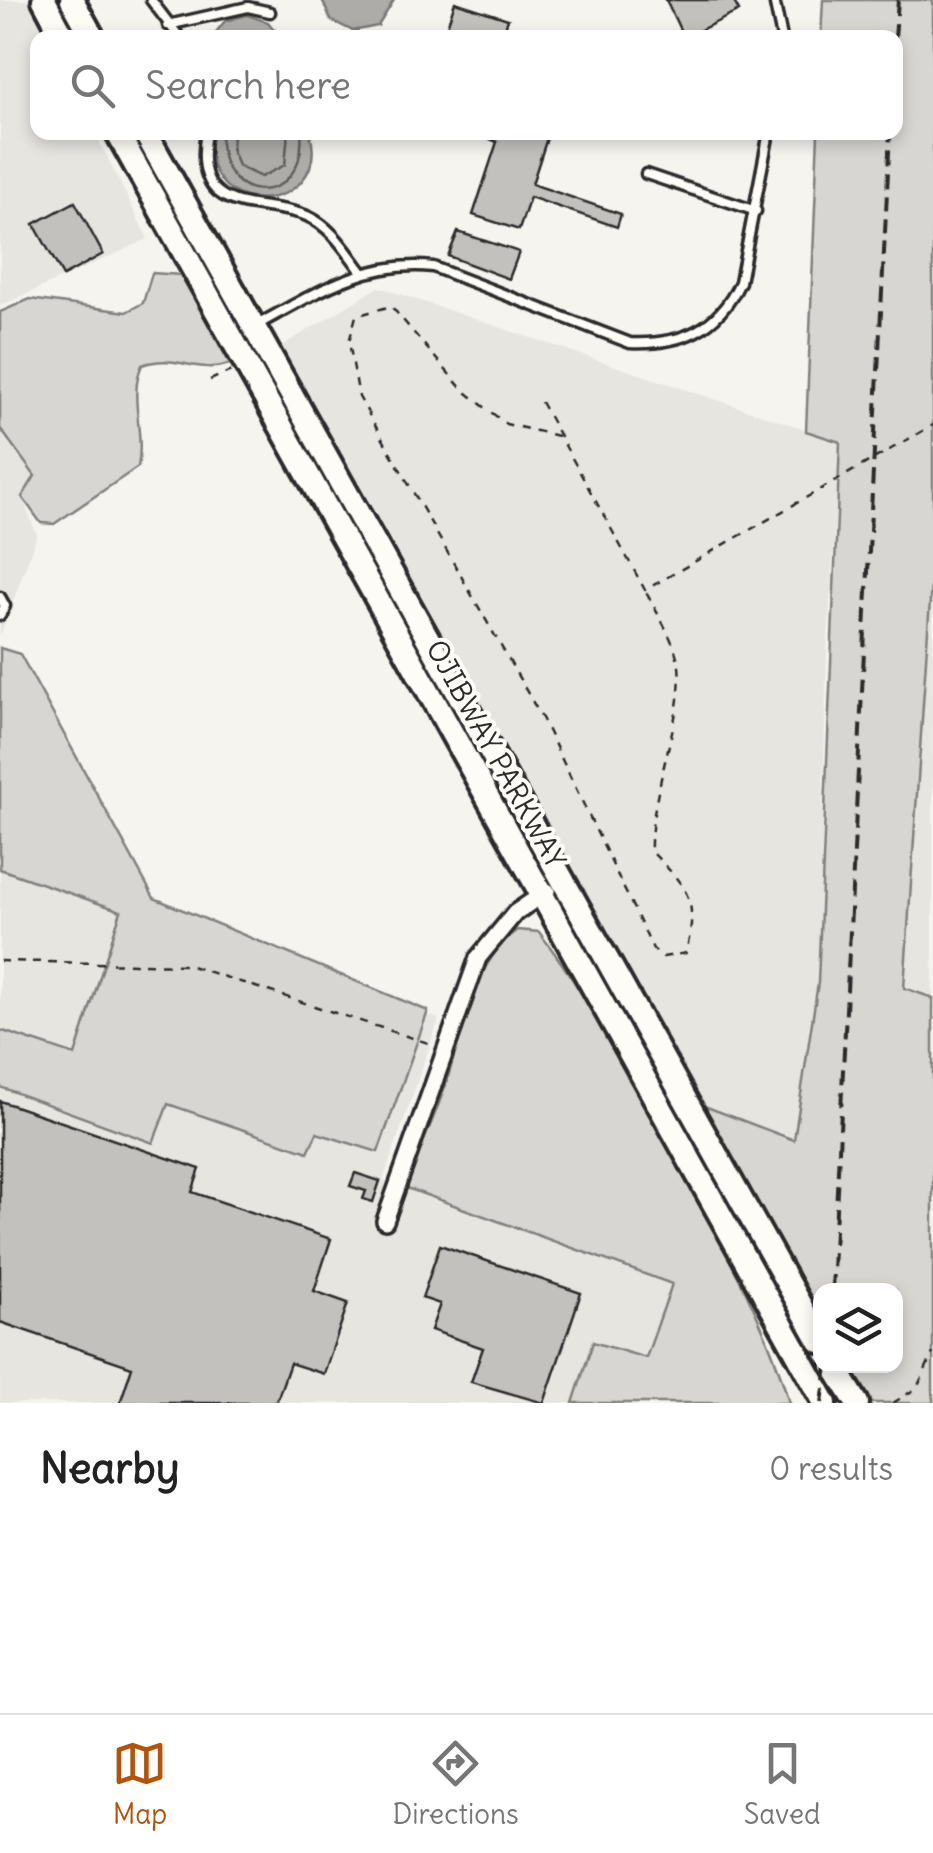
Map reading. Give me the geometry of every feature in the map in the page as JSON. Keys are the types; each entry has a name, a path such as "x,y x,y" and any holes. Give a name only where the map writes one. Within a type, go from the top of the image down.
{"main road":[{"path":"44,0 60,30"},
{"path":"72,0 88,30"},
{"name":"OJIBWAY PARKWAY","path":"121,140 826,1403"},
{"name":"OJIBWAY PARKWAY","path":"149,140 813,1329"},
{"path":"839,1373 858,1403"}],"street":[{"path":"385,1221 478,958 501,927 540,894 562,882"}],"lane":[{"path":"151,0 173,30"},
{"path":"774,0 780,30"},
{"path":"168,24 248,7 270,12"},
{"path":"132,160 147,140"},
{"path":"206,140 206,170 226,197 240,206 308,216 333,234 362,272"},
{"path":"244,360 255,333 362,272 412,265 432,267 630,343 662,344 702,329 730,304 747,261 768,140"},
{"path":"646,174 756,212"},
{"path":"0,597 5,606 0,616"}],"path":[{"path":"540,402 645,590 678,659 680,686 650,816 651,851 687,888 694,918 686,952 663,958 653,950 542,720 359,397 349,342 356,316 391,306 462,389 506,424 558,436"},
{"path":"210,380 244,360"},
{"path":"645,590 933,425"},
{"path":"0,961 188,966 445,1048"},
{"path":"893,1403 916,1388 933,1353"}],"shaded area":[{"path":"0,0 28,0 43,30 30,30 30,140 98,140 148,239 0,306"},
{"path":"823,0 933,0 933,555 904,988 933,998 933,1403 869,1403 850,1373 903,1373 903,1283 813,1283 813,1312 691,1101 794,1140 818,983 840,442 806,431 818,140 903,140 903,30 821,30"},
{"path":"152,273 181,275 230,364 207,367 165,361 142,365 136,389 138,467 54,524 41,523 22,497 35,476 0,428 0,312 30,299 126,312 143,303"},
{"path":"379,287 840,441 827,651 818,983 794,1141 691,1101 275,350"},
{"path":"0,431 35,476 22,497 37,535 0,636"},
{"path":"933,555 933,998 903,988"},
{"path":"0,648 20,654 154,898 428,1011 378,1152 317,1133 308,1152 168,1104 153,1143 0,1087 0,1030 75,1055 121,911 0,869"},
{"path":"0,869 439,1019 383,1180 707,1285 771,1403 0,1403"},
{"path":"517,930 539,932 614,1047 741,1282 789,1403 573,1403 593,1342 646,1358 672,1284 404,1187 439,1104 478,983 501,945"}],"water":[{"path":"322,0 394,0 378,26 351,30 331,20"},
{"path":"247,15 268,22 274,30 218,30 225,21"},
{"path":"212,140 311,140 312,160 302,181 285,194 263,198 242,195 223,183 212,162"}],"building":[{"path":"666,0 733,0 739,11 700,30 680,30"},
{"path":"455,2 508,19 504,30 446,30"},
{"path":"493,140 546,140 532,184 621,214 617,227 530,197 519,230 473,215 497,142"},
{"path":"75,202 103,254 63,276 34,224"},
{"path":"458,232 519,252 509,279 448,256"},
{"path":"0,1101 200,1169 192,1192 331,1239 314,1291 348,1303 324,1374 290,1363 276,1403 120,1403 132,1367 0,1322"},
{"path":"355,1173 380,1181 373,1202 363,1199 366,1191 350,1186"},
{"path":"440,1245 581,1293 544,1403 471,1382 483,1348 431,1330 440,1304 422,1298"}],"railway":[{"path":"896,30 898,0"},
{"path":"832,1283 890,140"},
{"path":"822,1403 826,1373"}]}
